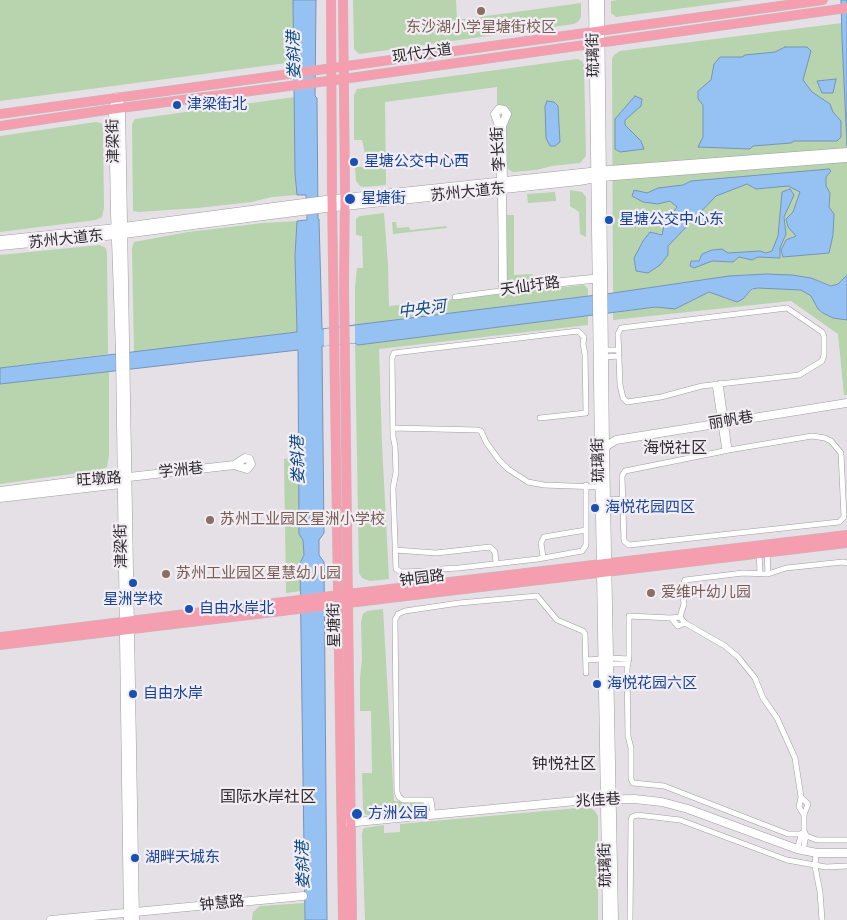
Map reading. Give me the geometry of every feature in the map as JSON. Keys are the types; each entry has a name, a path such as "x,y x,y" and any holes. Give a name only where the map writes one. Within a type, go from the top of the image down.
{"main road":[{"name":"星塘街","path":"331,0 332,203 340,328"},
{"name":"星塘街","path":"343,0 344,202 340,328 346,823 343,920"},
{"name":"琉璃街","path":"593,0 597,32"},
{"name":"琉璃街","path":"600,0 597,42 602,448 606,502 604,568 605,661 608,799 614,920"},
{"name":"现代大道","path":"0,114 823,0"},
{"name":"现代大道","path":"0,126 117,108 343,79 844,8"},
{"name":"津梁街","path":"117,97 124,371 131,916"},
{"name":"李长街","path":"502,184 499,126 495,114 499,108 507,114 502,126 503,288"},
{"name":"苏州大道东","path":"0,240 119,231 306,202 344,202 599,174 847,152"},
{"name":"苏州大道东","path":"599,174 847,158"},
{"name":"苏州大道东","path":"0,246 307,211 332,203"},
{"name":"天仙圩路","path":"503,288 601,278"},
{"name":"琉璃街","path":"601,314 605,354 602,436"},
{"name":"丽帆巷","path":"602,448 616,440 847,403"},
{"name":"丽帆巷","path":"602,436 616,440"},
{"name":"琉璃街","path":"602,448 599,485 604,568"},
{"name":"学洲巷","path":"124,479 234,465"},
{"name":"旺墩路","path":"0,491 124,479"},
{"name":"旺墩路","path":"0,498 124,479"},
{"name":"钟园路","path":"0,637 127,625 604,568 847,536"},
{"name":"钟园路","path":"604,568 847,543"},
{"name":"钟园路","path":"0,645 127,625"},
{"name":"琉璃街","path":"607,920 608,799"},
{"name":"兆佳巷","path":"346,823 608,799 634,799 674,805 800,850 816,853 847,853"},
{"name":"星塘街","path":"346,823 352,920"},
{"name":"钟慧路","path":"51,920 131,916 303,896"}],"street":[{"name":"天仙圩路","path":"455,296 500,291 503,288"},
{"path":"785,308 823,334 823,358 819,363 799,375 702,386 661,397 626,402 621,392 618,350 619,330 625,326 785,308"},
{"path":"540,418 586,413 584,337 578,331 394,353 392,358 396,472 393,488 395,567 399,572 434,571 543,558 582,551 586,545 586,485"},
{"path":"605,354 618,350"},
{"path":"605,354 618,356"},
{"path":"717,384 727,451"},
{"path":"393,428 478,430 481,431 498,460 528,482 554,486 586,485 590,483 599,485"},
{"path":"812,436 831,441 838,448 842,458 843,519 839,522 629,545 625,543 622,476 627,470 727,451 812,436"},
{"path":"606,502 623,501"},
{"path":"543,558 540,543 544,537 586,530"},
{"path":"395,550 436,553 490,547 495,552 496,564"},
{"path":"760,573 763,553"},
{"path":"763,553 768,574"},
{"path":"680,617 684,604 682,584 685,580 743,574 768,574 786,568 847,563"},
{"path":"430,816 429,801 403,800 397,792 395,620 398,614 405,611 459,603 537,596 557,620 583,631 585,637 586,673"},
{"path":"680,617 629,616 628,736 631,748 631,779 633,783 664,786 788,834 804,834 820,841 847,840"},
{"path":"680,617 685,623 725,646 738,657 756,678 763,698 777,718 795,758 801,797 799,807 804,815"},
{"path":"671,618 678,626 685,623"},
{"path":"586,661 628,662"},
{"path":"800,850 804,834 804,815 808,804 801,797"},
{"path":"630,920 631,820 632,817 637,815 680,820 771,855 815,866 847,866"},
{"path":"816,853 815,866 820,892 822,920"}],"green space":[{"path":"0,0 293,0 294,62 0,101"},
{"path":"353,0 456,0 457,20 581,3 581,17 574,24 359,54 354,49"},
{"path":"745,0 616,17 611,13 611,1"},
{"path":"842,23 842,38 847,38 847,275 838,284 833,286 811,278 792,275 739,275 613,293 612,59 614,55 620,51"},
{"path":"577,59 582,61 584,65 586,156 580,163 536,170 513,172 509,170 507,166 506,127 511,113 507,106 497,105 497,87 385,102 386,185 364,187 360,186 356,181 355,167 363,167 366,158 362,140 354,140 354,95 357,89"},
{"path":"295,97 295,173 297,195 198,208 133,211 132,124 135,119"},
{"path":"96,122 101,123 103,126 104,208 102,217 96,220 0,232 0,136"},
{"path":"570,190 582,192 586,197 586,237 580,234 579,212 570,206"},
{"path":"555,192 556,201 528,203 527,194"},
{"path":"384,213 389,306 584,285 588,289 588,296 355,326 357,268 363,268 362,236 356,235 356,219 360,216"},
{"path":"506,215 514,215 514,275 533,274 532,281 512,282 507,280"},
{"path":"297,221 295,256 297,332 134,352 132,248 134,242 188,232"},
{"path":"392,222 396,222 397,228 409,227 410,230 446,226 447,228 393,234"},
{"path":"100,245 106,248 107,253 108,354 0,368 0,255"},
{"path":"754,288 801,290 811,296 818,309 823,313 833,318 847,320 847,395 844,395 838,334 791,301 613,320 613,313 656,307 676,308 709,292 736,302 743,299"},
{"path":"588,316 588,325 379,349 389,579 370,581 362,578 359,573 355,343 358,345"},
{"path":"109,371 109,455 107,467 100,470 0,484 0,384"},
{"path":"299,457 299,533 303,540 304,555 300,563 301,591 286,593 284,459"},
{"path":"383,609 394,801 422,803 423,811 369,816 365,814 363,809 362,773 372,773 371,711 360,711 361,622 363,614 367,611"},
{"name":"方洲公园","path":"589,807 598,816 598,920 365,920 363,829 384,825 384,833 400,832 400,824"},
{"path":"304,903 305,920 252,920 253,912 260,906"}],"water":[{"name":"娄斜港","path":"293,0 316,0 315,96 317,98 318,219 322,329 613,293 729,276 792,275 811,278 831,286 838,284 847,275 847,320 833,318 823,313 818,309 811,296 801,290 758,288 752,289 743,299 737,302 709,292 675,309 656,307 358,345 355,343 322,346 324,533 319,540 319,555 324,562 327,920 305,920 300,563 304,555 303,540 299,534 298,350 0,384 0,368 297,332 295,256 297,221 307,220 307,218 306,195 297,195 295,173"},
{"path":"841,0 847,0 847,146 842,39"},
{"path":"785,47 807,47 811,51 803,80 812,92 830,104 833,112 841,121 841,137 837,141 794,141 791,143 753,146 750,149 698,147 703,137 703,105 698,99 698,91 711,80 714,64 720,57 742,57 745,55 775,52"},
{"path":"836,79 833,93 822,93 817,81"},
{"path":"635,96 642,99 641,106 625,120 625,125 641,141 644,149 620,152 615,149 615,119"},
{"path":"547,101 554,102 558,106 560,142 555,146 550,146 546,138 545,106"},
{"path":"829,169 831,171 826,177 826,186 830,193 829,207 834,214 833,235 829,253 783,257 781,250 786,240 796,236 788,227 786,219 793,212 800,192 788,186 756,189 747,184 716,196 668,246 668,255 660,265 648,273 636,271 634,258 643,241 650,232 662,235 664,225 677,207 670,201 658,204 643,202 632,196 634,190 647,193 658,188 683,185 691,181"},
{"path":"790,189 794,195 784,217 786,234 780,248 780,258 758,257 752,260 739,257 733,262 712,261 694,268 690,266 691,261 699,261 702,254 712,250 722,249 728,253 760,251 766,253 772,251 778,236 782,192"}],"pier":[{"path":"355,326 355,343 324,346 324,329"}],"place":[{"name":"东沙湖小学星塘街校区","path":"481,11"},
{"name":"津梁街北","path":"177,105"},
{"name":"星塘公交中心西","path":"354,162"},
{"name":"星塘街","path":"350,199"},
{"name":"星塘公交中心东","path":"609,220"},
{"name":"海悦花园四区","path":"595,508"},
{"name":"苏州工业园区星洲小学校","path":"210,520"},
{"name":"苏州工业园区星慧幼儿园","path":"166,574"},
{"name":"星洲学校","path":"133,583"},
{"name":"爱维叶幼儿园","path":"651,593"},
{"name":"自由水岸北","path":"189,609"},
{"name":"海悦花园六区","path":"597,684"},
{"name":"自由水岸","path":"133,694"},
{"name":"方洲公园","path":"357,814"},
{"name":"湖畔天城东","path":"135,858"}],"district":[{"name":"海悦社区","path":"675,449"},
{"name":"钟悦社区","path":"564,765"},
{"name":"国际水岸社区","path":"268,798"}],"water label":[{"name":"中央河","path":"422,310"}]}
